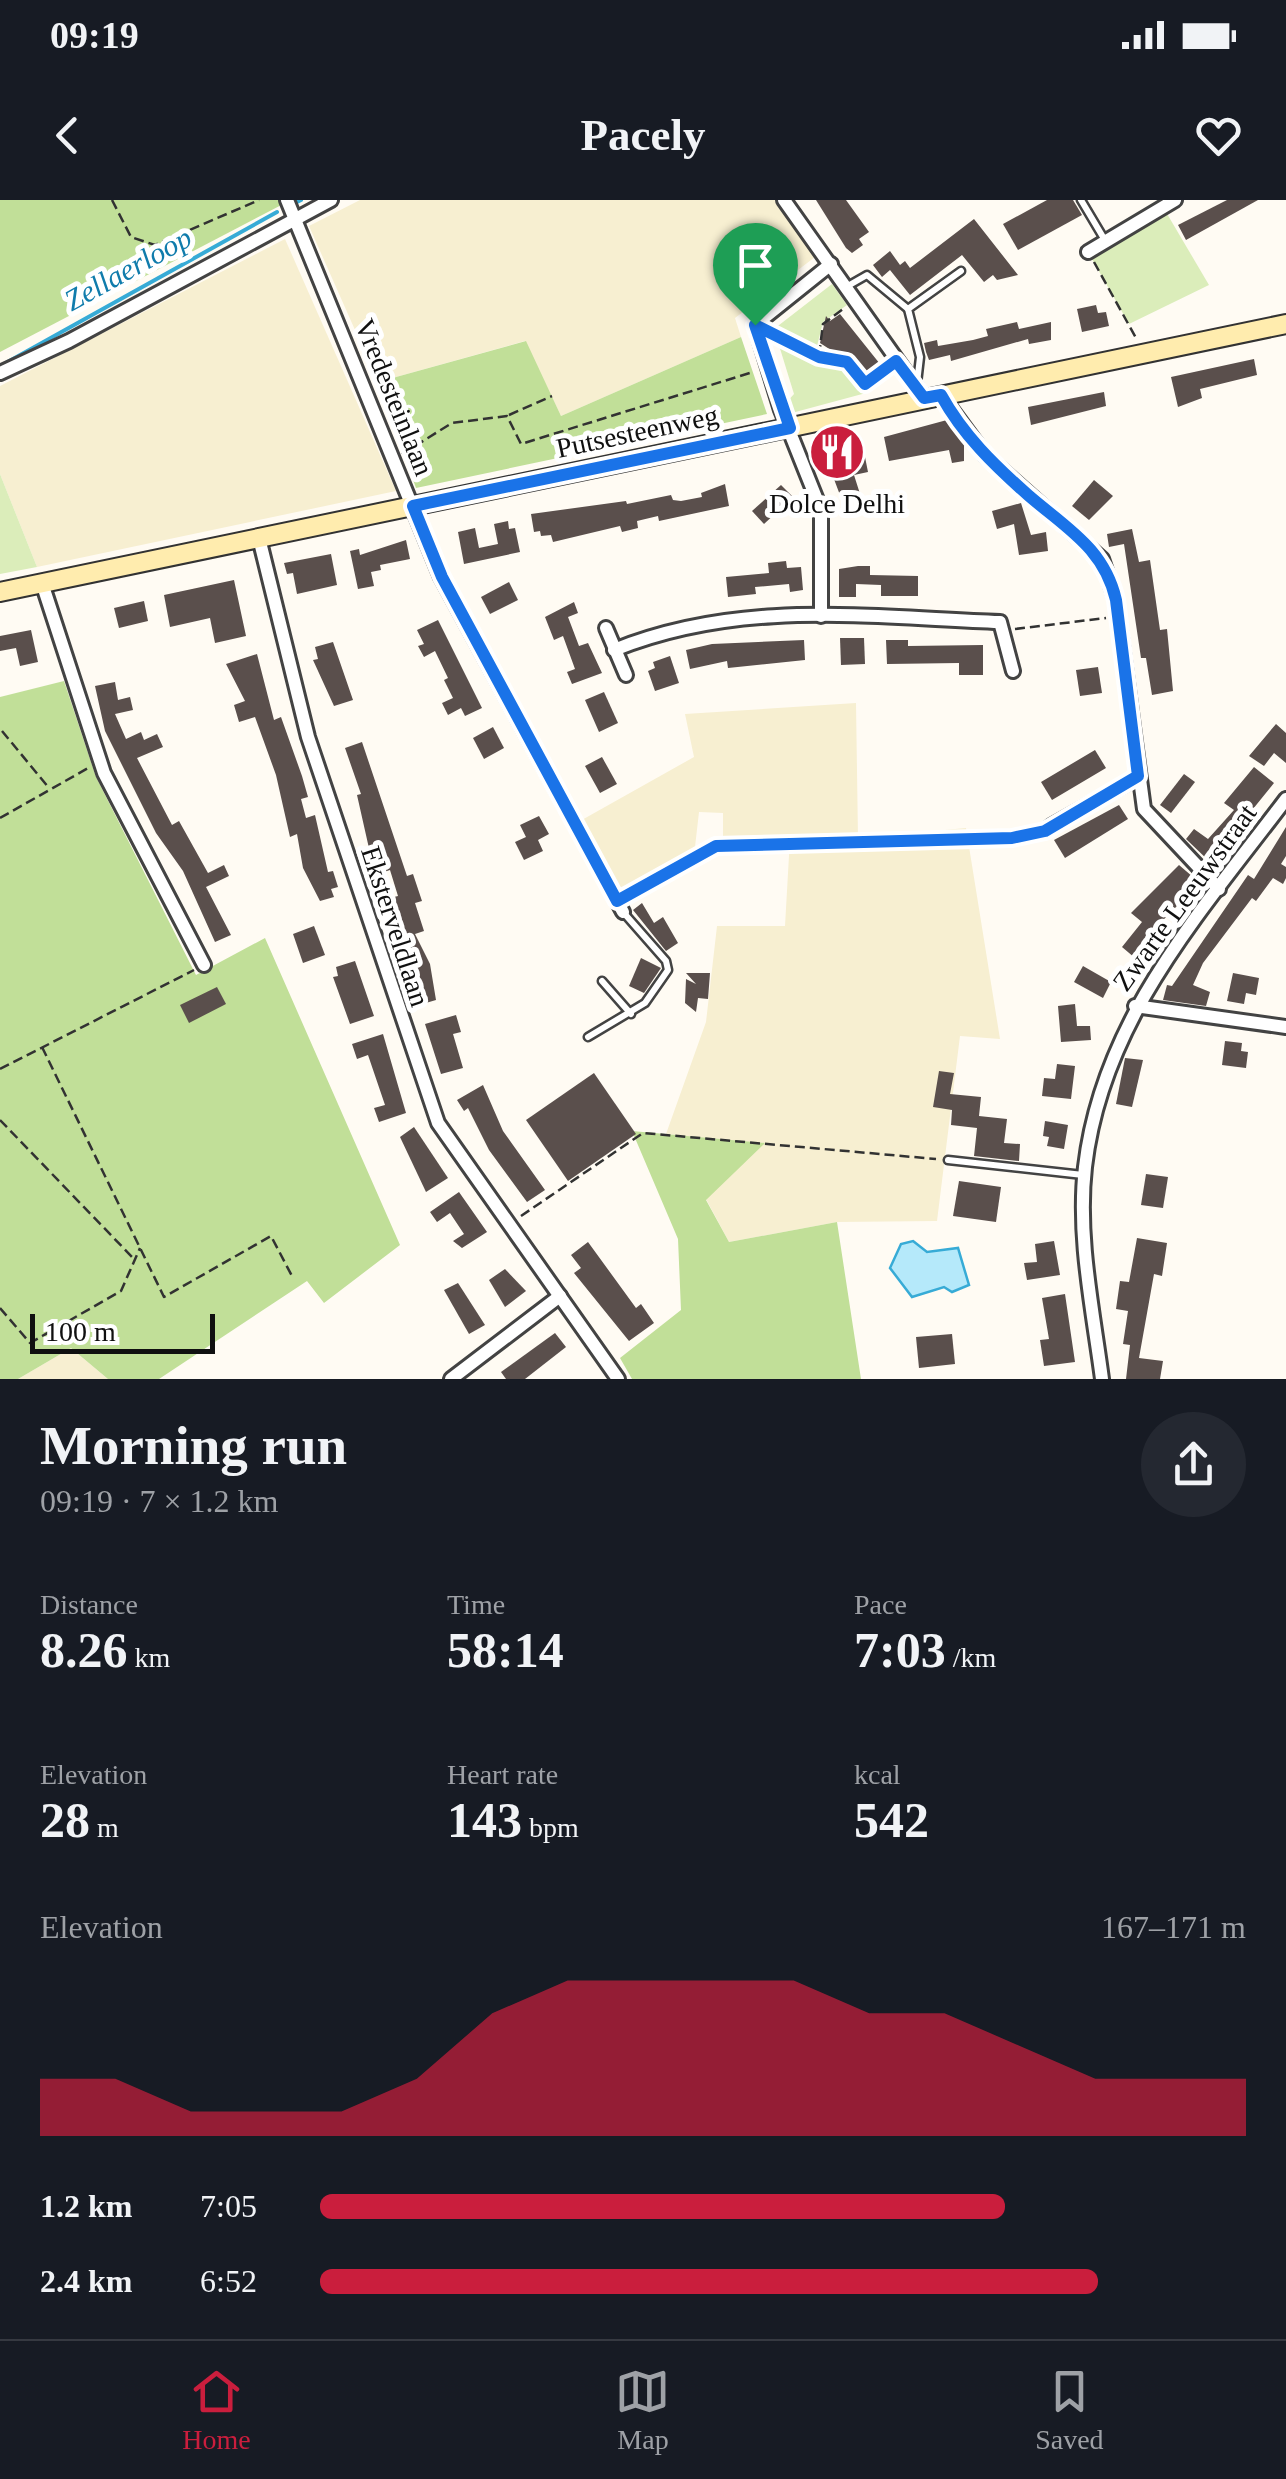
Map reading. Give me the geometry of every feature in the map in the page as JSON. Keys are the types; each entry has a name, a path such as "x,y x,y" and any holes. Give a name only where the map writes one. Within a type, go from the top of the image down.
{"main road":[{"name":"Putsesteenweg","path":"0,592 790,428 927,394 1286,324"}],"street":[{"name":"Vredesteinlaan","path":"288,200 442,577 620,907"},
{"path":"0,373 69,341 331,200"},
{"path":"784,200 896,361 985,456 1102,559 1112,584 1138,776 1149,818 1219,889"},
{"path":"1088,252 1175,200"},
{"path":"821,616 821,510 780,410 755,325 830,264"},
{"name":"Eksterveldlaan","path":"259,538 308,737 418,1076 438,1122 618,1379"},
{"path":"42,584 100,761 204,964"},
{"path":"614,650 696,622 765,613 1000,622 1013,671"},
{"path":"606,628 626,675"},
{"path":"1051,826 1138,776"},
{"name":"Zwarte Leeuwstraat","path":"1102,1379 1085,1238 1084,1175 1106,1071 1135,1006 1286,799"},
{"path":"1135,1006 1286,1027"},
{"path":"451,1379 560,1296"}],"lane":[{"path":"1081,200 1106,242"},
{"path":"908,309 960,271"},
{"path":"846,288 868,274 908,309 927,394"},
{"path":"588,1037 631,1014 661,987 668,970 666,961 620,907 716,846 858,844"},
{"path":"602,980 631,1014"},
{"path":"948,1160 1084,1175"}],"path":[{"path":"112,200 130,238 155,245 260,200"},
{"path":"1088,252 1143,354"},
{"path":"819,357 823,324 855,301"},
{"path":"755,325 819,357 847,362 865,384 896,361"},
{"path":"507,416 520,444 753,372"},
{"path":"394,459 452,424 507,416 552,396"},
{"path":"1004,630 1117,617"},
{"path":"2,732 50,789"},
{"path":"0,818 100,761"},
{"path":"858,844 1012,838 1051,826"},
{"path":"0,1069 204,964"},
{"path":"42,1047 164,1297 270,1236 294,1278"},
{"path":"0,1120 135,1260"},
{"path":"510,1224 642,1133 948,1160"},
{"path":"0,1308 30,1343 121,1292 140,1248"}],"shaded area":[{"path":"360,200 777,200 815,257 735,318 741,337 561,416 525,341 378,382 309,226"},
{"path":"285,239 396,491 37,567 0,474 0,386"},
{"path":"856,703 858,838 966,828 1000,1039 960,1036 937,1221 837,1222 729,1242 706,1199 763,1144 666,1134 706,1022 717,926 785,926 790,838 723,838 723,813 699,812 695,847 621,893 580,821 694,757 685,714"},
{"path":"71,1348 108,1379 18,1379"}],"green space":[{"path":"0,200 291,200 0,352"},
{"path":"1163,207 1209,285 1129,324 1088,252"},
{"path":"832,284 847,305 823,322 817,346 832,363 848,365 866,393 788,414 785,404 794,394 774,329"},
{"path":"741,337 767,414 416,488 378,382 526,341 561,416"},
{"path":"0,474 37,567 0,574"},
{"path":"64,681 96,777 196,975 265,938 400,1245 324,1303 307,1281 159,1379 108,1379 71,1348 18,1379 0,1379 0,697"},
{"path":"632,1131 765,1143 706,1200 729,1242 837,1222 861,1379 632,1379 620,1358 681,1310 678,1239"}],"water":[{"path":"913,1241 927,1252 958,1248 969,1285 952,1292 944,1287 912,1297 890,1268 901,1244"}],"building":[{"path":"816,200 846,200 869,232 859,239 863,245 852,253 846,248"},
{"path":"1047,200 1073,200 1082,215 1018,250 1003,224"},
{"path":"1227,200 1258,200 1186,240 1178,225"},
{"path":"974,219 1018,275 997,280 993,275 984,282 962,255 910,295 890,270 882,277 873,265 890,251 900,265 905,261 910,268"},
{"path":"1096,305 1098,313 1106,312 1109,326 1082,332 1077,309"},
{"path":"840,314 880,364 864,376 848,356 833,360 834,352 820,343 826,316 830,321"},
{"path":"1017,322 1019,329 1051,322 1051,340 1029,344 1028,339 951,361 950,355 929,360 924,343 937,340 938,346 973,340 988,336 986,329"},
{"path":"1254,359 1257,375 1200,389 1202,398 1178,407 1171,377"},
{"path":"1104,392 1106,406 1031,425 1028,407"},
{"path":"947,420 964,443 964,461 952,463 949,450 889,461 884,437"},
{"path":"862,442 868,472 854,475 861,497 843,503 823,450"},
{"path":"1094,480 1113,496 1089,520 1072,506"},
{"path":"725,484 729,506 659,521 658,516 637,521 638,528 622,532 620,526 553,542 551,535 534,532 531,514 626,501 627,504 671,495 673,500 681,501 702,497 701,493"},
{"path":"781,485 793,497 764,524 752,511"},
{"path":"1021,503 1031,535 1046,532 1048,551 1019,555 1014,524 997,529 992,511"},
{"path":"508,521 509,529 515,528 520,552 464,564 458,532 475,528 479,548 498,544 494,524"},
{"path":"1132,529 1139,562 1150,560 1160,630 1167,629 1173,691 1152,695 1146,658 1141,658 1124,544 1109,547 1107,534"},
{"path":"406,540 410,559 380,565 381,570 371,572 374,586 358,589 350,551 359,549 360,555"},
{"path":"331,554 337,585 297,594 293,573 287,574 284,563"},
{"path":"786,561 787,568 801,567 803,590 790,592 789,584 755,587 756,594 728,597 726,577 769,573 768,563"},
{"path":"870,566 870,575 918,576 918,596 881,596 881,585 856,584 856,597 839,597 839,569"},
{"path":"234,580 246,636 215,643 210,618 170,627 164,595"},
{"path":"509,582 518,600 490,614 481,597"},
{"path":"144,601 148,621 119,628 114,608"},
{"path":"574,602 578,613 568,617 579,646 588,643 602,673 572,684 567,672 575,669 563,636 554,640 545,617"},
{"path":"438,620 482,708 465,716 461,708 448,715 442,703 453,698 444,680 448,678 435,651 424,657 418,646 424,644 417,630"},
{"path":"31,630 38,662 20,666 16,648 0,651 0,636"},
{"path":"840,638 864,638 865,664 841,665"},
{"path":"804,640 805,660 728,668 727,661 690,669 686,650 712,644"},
{"path":"886,640 908,640 908,646 983,645 983,675 959,675 959,663 887,664"},
{"path":"333,642 353,700 334,706 313,660 318,659 315,647"},
{"path":"257,654 274,720 281,717 302,776 308,797 301,799 306,818 315,815 328,872 333,871 338,887 331,889 334,897 320,901 303,868 297,834 290,837 276,775 255,717 239,722 234,705 245,701 226,664"},
{"path":"670,656 679,683 655,691 648,671 655,668 653,662"},
{"path":"1098,667 1102,693 1080,696 1076,670"},
{"path":"115,682 118,700 130,697 133,710 115,714 126,739 141,732 144,740 157,734 163,747 137,758 172,825 179,821 208,873 224,865 229,876 206,887 231,935 215,942 183,871 156,833 105,731 95,686"},
{"path":"604,692 618,723 599,732 585,700"},
{"path":"1276,724 1286,733 1286,763 1274,753 1264,766 1249,756"},
{"path":"493,727 504,748 484,759 473,738"},
{"path":"362,742 407,876 413,874 422,901 415,903 424,931 415,934 430,964 436,1000 419,1005 394,924 390,898 398,896 390,870 375,875 357,795 361,794 345,748"},
{"path":"1095,750 1106,768 1052,800 1041,782"},
{"path":"602,757 617,784 600,793 585,766"},
{"path":"1254,767 1274,783 1210,862 1186,839 1194,829 1208,839 1234,810 1224,803"},
{"path":"1184,774 1195,782 1171,813 1160,805"},
{"path":"1119,805 1128,819 1065,858 1054,840"},
{"path":"539,816 549,834 538,840 543,851 524,860 515,842 526,837 520,825"},
{"path":"1286,827 1286,856 1281,864 1286,867 1286,878 1283,884 1273,878 1256,901 1252,898 1203,963 1193,985 1210,992 1206,1006 1163,1000 1167,985 1172,986 1248,875 1254,879"},
{"path":"1179,865 1200,883 1165,918 1135,958 1122,947 1142,922 1131,913"},
{"path":"642,903 654,923 663,917 678,943 666,951 633,910"},
{"path":"314,926 325,955 303,963 293,934"},
{"path":"641,958 661,968 644,993 629,986"},
{"path":"355,961 374,1016 350,1024 333,977 338,976 336,967"},
{"path":"1083,966 1111,982 1103,998 1074,982"},
{"path":"686,973 710,973 708,999 698,998 696,1012 685,1003 686,979 696,984"},
{"path":"1233,973 1259,978 1256,995 1246,993 1244,1004 1227,1001"},
{"path":"217,987 226,1004 189,1023 180,1005"},
{"path":"1075,1004 1077,1026 1090,1026 1091,1040 1061,1042 1058,1006"},
{"path":"456,1015 461,1032 453,1034 463,1068 441,1074 425,1024"},
{"path":"383,1034 406,1113 379,1122 374,1108 385,1105 368,1055 357,1059 352,1044"},
{"path":"1225,1041 1242,1043 1241,1051 1248,1052 1246,1068 1222,1065"},
{"path":"1125,1058 1143,1060 1132,1107 1116,1104"},
{"path":"1057,1064 1075,1066 1071,1099 1042,1096 1044,1078 1055,1079"},
{"path":"939,1071 954,1073 950,1094 981,1097 979,1116 1007,1119 1004,1143 1020,1144 1019,1161 974,1156 977,1128 951,1125 952,1110 933,1107"},
{"path":"594,1073 636,1134 568,1181 526,1120"},
{"path":"483,1085 503,1131 545,1190 527,1202 489,1150 468,1108 464,1111 457,1100"},
{"path":"1045,1121 1068,1125 1064,1149 1047,1146 1049,1137 1043,1136"},
{"path":"414,1127 448,1178 426,1192 400,1137"},
{"path":"1146,1174 1168,1177 1163,1208 1141,1205"},
{"path":"959,1181 1001,1187 996,1222 953,1216"},
{"path":"459,1192 487,1232 462,1248 453,1241 464,1234 450,1213 437,1222 430,1212"},
{"path":"1137,1238 1167,1243 1162,1276 1154,1274 1139,1358 1163,1361 1160,1379 1126,1379 1130,1345 1123,1344 1128,1311 1116,1309 1120,1281 1129,1282"},
{"path":"1054,1241 1060,1275 1027,1280 1024,1263 1037,1262 1035,1244"},
{"path":"588,1242 636,1308 641,1304 654,1323 629,1341 574,1273 581,1268 571,1255"},
{"path":"505,1269 526,1291 505,1307 489,1280"},
{"path":"458,1283 485,1325 469,1334 444,1290"},
{"path":"1065,1294 1075,1362 1044,1366 1040,1340 1049,1339 1042,1298"},
{"path":"555,1333 566,1347 525,1379 506,1379 501,1372"},
{"path":"952,1334 955,1364 919,1368 916,1337"}],"waterway":[{"name":"Zellaerloop","path":"297,202 301,200"},
{"name":"Zellaerloop","path":"4,364 277,212"}],"place":[{"name":"Dolce Delhi","path":"837,452"}],"route":[{"path":"755,325 819,357 847,362 865,384 896,361 924,398 941,395 961,428 985,456 1094,549 1108,572 1116,600 1138,776 1045,831 1012,838 716,846 617,901 442,577 413,506 790,428 780,410 755,325"}]}
